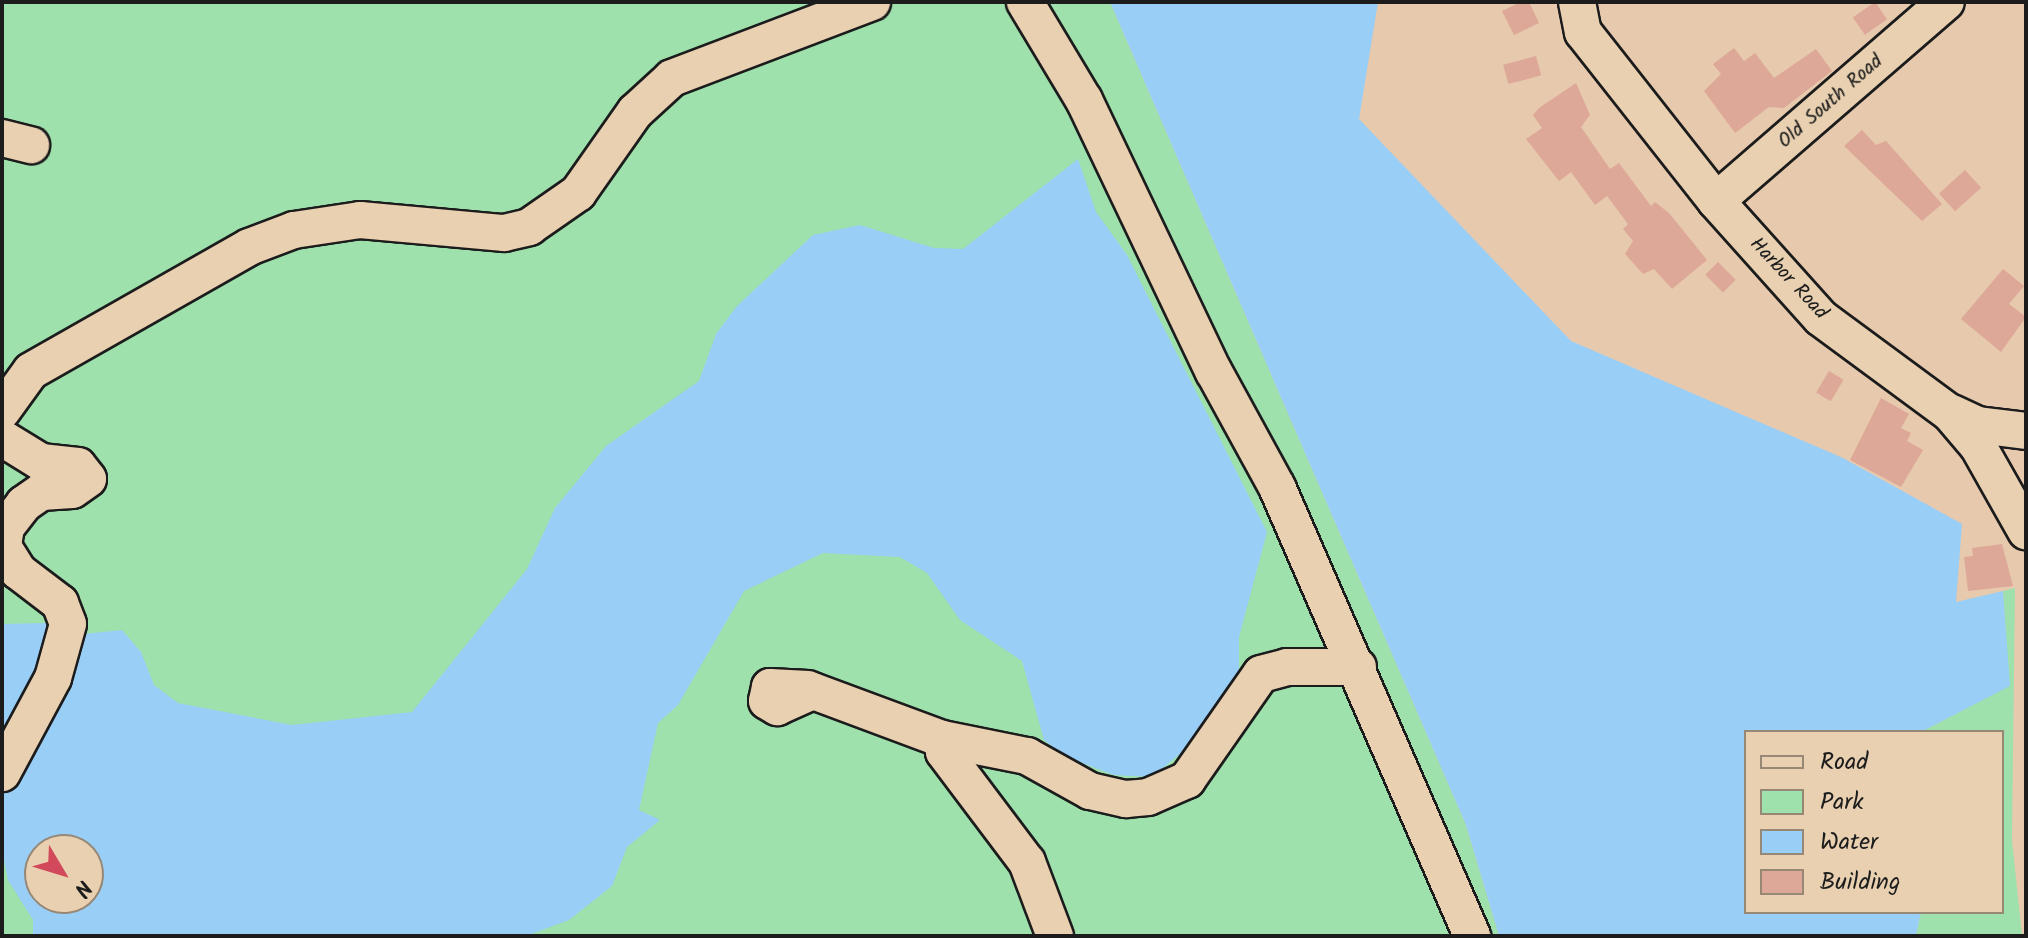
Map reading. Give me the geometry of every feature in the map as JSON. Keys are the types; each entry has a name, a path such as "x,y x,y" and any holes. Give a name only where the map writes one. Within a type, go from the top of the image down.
{"street":[{"path":"2,411 31,371 249,247 294,230 360,220 504,233 529,227 578,193 635,112 672,78 872,2"},
{"path":"1025,2 1097,127 1214,372 1277,487 1358,667 1472,936"},
{"name":"Harbor Road","path":"1577,2 1583,32 1716,201 1821,318 1950,413 1978,446 2026,531"},
{"name":"Old South Road","path":"1716,201 1946,2"},
{"path":"1950,413 1978,425 2026,431"},
{"path":"2,438 41,477 6,527 2,546 18,571 60,603 68,624 53,678 2,773"},
{"path":"808,689 770,687 767,701 777,707 813,691 942,739 1027,756 1090,791 1148,797 1187,780 1261,674 1287,667 1358,667"},
{"path":"942,739 944,752 1027,862 1055,936"}],"green space":[{"path":"2,2 1110,2 1466,825 1499,936 2,936"},
{"path":"2015,588 2012,840 2022,936 1916,936 1921,914 2004,914 2004,730 1925,730 2009,686 2003,591"}],"water":[{"path":"1110,2 1378,2 1359,119 1571,341 1843,458 1962,524 1956,602 2003,591 2010,686 1925,730 1744,730 1744,914 1921,914 1916,936 1499,936 1466,825"},
{"path":"1078,159 1096,212 1127,255 1267,532 1239,637 1239,674 1181,753 1152,777 1114,775 1066,757 1044,740 1022,661 960,620 927,573 900,557 823,553 744,591 678,705 658,723 639,810 660,820 627,847 612,886 569,920 526,936 33,936 33,920 29,914 104,914 104,834 24,834 24,906 8,880 2,850 2,624 46,623 74,635 122,630 141,652 154,685 178,703 292,725 412,712 527,569 555,508 606,446 699,381 716,334 737,306 813,235 860,225 934,248 963,249"}],"building":[{"path":"1521,2 1529,2 1539,23 1514,35 1502,11"},
{"path":"1875,2 1887,19 1865,35 1853,17"},
{"path":"1734,48 1744,61 1755,53 1774,78 1816,49 1832,71 1784,108 1769,107 1735,133 1704,91 1721,74 1713,64"},
{"path":"1536,56 1541,75 1508,84 1503,65"},
{"path":"1576,83 1590,115 1581,127 1610,169 1619,163 1651,206 1655,202 1669,213 1707,260 1672,289 1654,269 1643,274 1625,254 1633,241 1623,229 1628,224 1607,196 1595,205 1571,172 1559,181 1526,139 1542,128 1533,115 1539,108"},
{"path":"1862,130 1876,145 1886,141 1942,204 1922,221 1844,146"},
{"path":"1965,170 1981,188 1955,211 1939,193"},
{"path":"1718,262 1736,280 1723,292 1705,275"},
{"path":"2003,269 2024,286 2009,304 2026,317 2001,352 1961,319"},
{"path":"1829,371 1844,380 1831,401 1816,392"},
{"path":"1881,398 1909,414 1901,428 1911,433 1907,441 1923,450 1901,487 1850,460"},
{"path":"2002,544 2013,586 1968,591 1964,557 1973,556 1972,548"}]}
